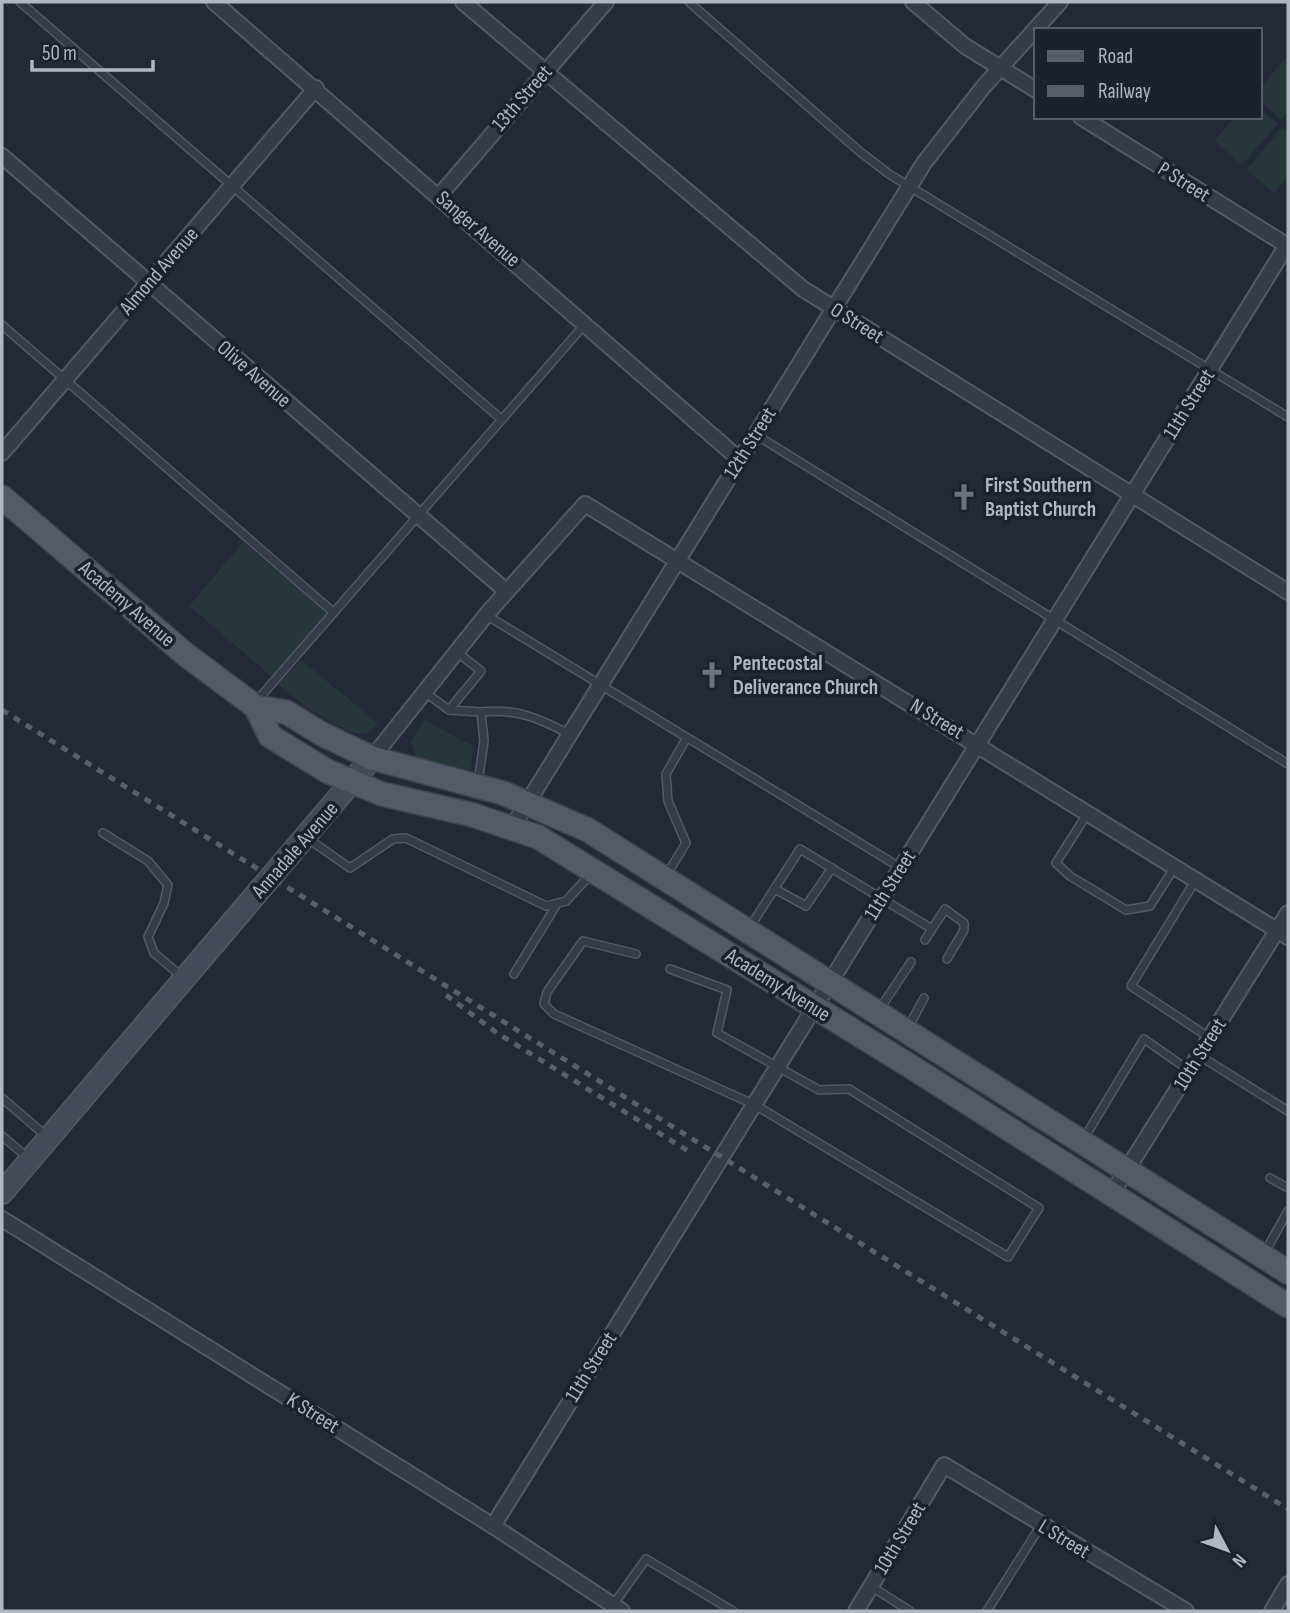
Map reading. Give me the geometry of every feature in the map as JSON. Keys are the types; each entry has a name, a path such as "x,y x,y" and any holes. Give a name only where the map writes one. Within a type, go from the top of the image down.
{"main road":[{"name":"Academy Avenue","path":"2,497 185,654 254,706 270,736 352,783 382,794 513,826 538,837 1288,1306"},
{"name":"Academy Avenue","path":"254,706 286,712 322,734 372,758 527,801 588,831 1288,1272"},
{"path":"594,871 601,867 617,868 664,894 696,899"}],"street":[{"name":"Sanger Avenue","path":"214,2 586,323 739,459"},
{"name":"O Street","path":"463,2 775,269 834,309 1288,592"},
{"name":"13th Street","path":"439,196 606,2"},
{"path":"913,2 965,46 1034,89"},
{"path":"1037,28 1060,2"},
{"path":"1000,69 1034,31"},
{"name":"12th Street","path":"513,826 908,187 953,125 1000,69"},
{"name":"Almond Avenue","path":"2,453 316,89"},
{"name":"P Street","path":"1084,119 1288,246"},
{"name":"Olive Avenue","path":"2,156 506,591"},
{"name":"11th Street","path":"494,1526 1288,246"},
{"name":"N Street","path":"585,504 1283,933"},
{"name":"Annadale Avenue","path":"2,1193 352,783 506,591 585,504"},
{"name":"10th Street","path":"1111,1195 1210,1038 1283,933 1288,913"},
{"name":"K Street","path":"2,1219 494,1526 617,1608"},
{"name":"10th Street","path":"856,1611 944,1465"},
{"name":"L Street","path":"944,1465 1186,1611"},
{"path":"1272,1611 1288,1584"}],"lane":[{"path":"20,2 501,419"},
{"path":"689,2 859,151 908,187 1288,418"},
{"path":"254,706 586,323"},
{"path":"2,325 333,612"},
{"path":"755,435 1288,764"},
{"path":"486,615 901,868"},
{"path":"449,710 481,671 458,653"},
{"path":"426,693 449,710 500,710 534,715 569,734"},
{"path":"478,786 484,741 481,712"},
{"path":"664,879 686,843 668,801 666,774 686,738"},
{"path":"1087,813 1056,863 1070,876 1126,910 1150,906 1174,868"},
{"path":"103,833 148,861 168,885 164,903 148,937 154,953 184,979"},
{"path":"306,837 349,868 393,839 406,838 546,906 574,894 594,871"},
{"path":"748,930 800,849 932,929"},
{"path":"775,889 806,906 832,868"},
{"path":"1195,881 1131,986 1210,1038"},
{"path":"514,974 557,903"},
{"path":"925,940 945,909 964,923 964,930 947,959"},
{"path":"636,954 583,941 547,992 544,1004 554,1014 755,1105 1008,1256 1039,1208 849,1089 819,1090 717,1033 727,990 670,969"},
{"path":"877,1013 911,962"},
{"path":"906,1031 924,998"},
{"path":"1083,1141 1144,1039 1190,1072"},
{"path":"1200,1056 1288,1111"},
{"path":"2,1098 49,1139"},
{"path":"2,1136 30,1160"},
{"path":"1270,1178 1288,1188"},
{"path":"1263,1256 1288,1211"},
{"path":"987,1611 1041,1525"},
{"path":"617,1608 646,1559 733,1611"},
{"path":"872,1587 910,1611"}],"shaded area":[{"path":"1288,55 1288,112 1282,120 1262,103 1262,86"},
{"path":"1262,110 1278,124 1242,165 1214,141 1233,119 1262,119"},
{"path":"1282,127 1288,132 1288,177 1274,193 1246,170"},
{"path":"243,542 328,613 272,677 189,606"},
{"path":"301,660 378,723 368,733 363,734 341,728 278,685"},
{"path":"424,720 473,746 471,771 416,757 411,742"}],"railway":[{"path":"2,710 1288,1509"},
{"path":"446,995 497,1033 693,1154"}],"place":[{"name":"First Southern Baptist Church","path":"964,497"},
{"name":"Pentecostal Deliverance Church","path":"712,675"}]}
